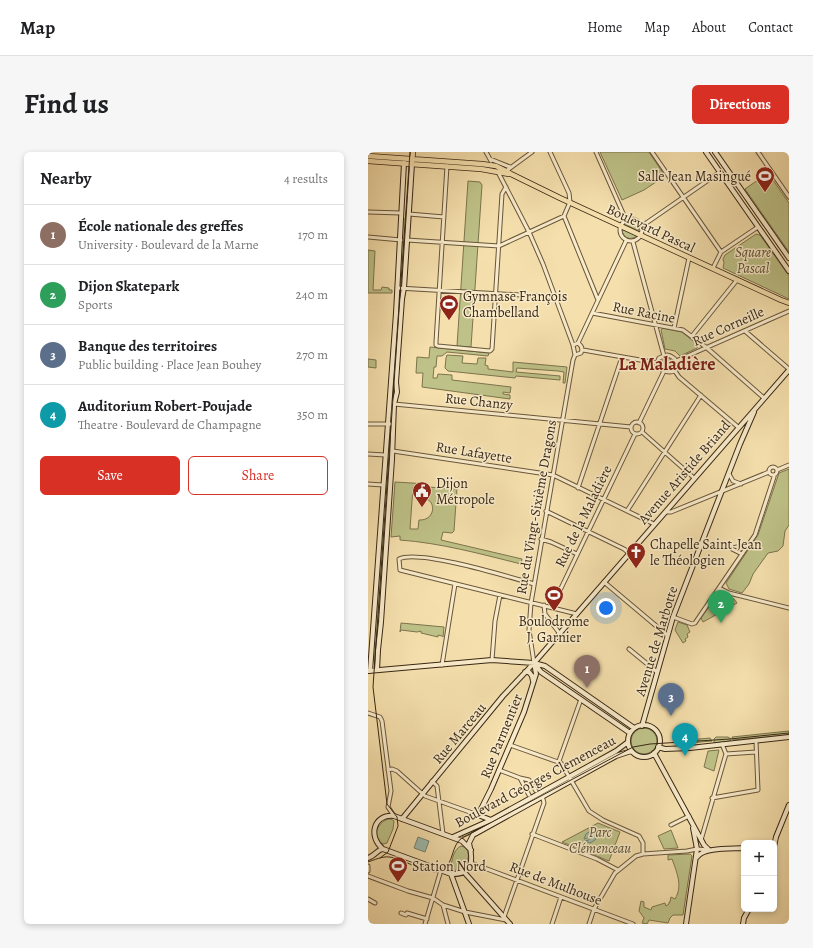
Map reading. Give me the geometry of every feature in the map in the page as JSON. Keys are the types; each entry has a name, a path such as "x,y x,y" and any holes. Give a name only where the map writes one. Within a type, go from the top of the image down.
{"main road":[{"path":"404,152 398,288 369,671 492,660 534,663 545,667 634,728"},
{"path":"377,670 377,652 381,622 393,451 394,404 397,392 396,382 413,152"},
{"path":"706,152 789,271"},
{"path":"715,152 724,168 720,172"},
{"path":"715,152 789,258"},
{"path":"368,156 412,162"},
{"path":"368,161 404,161"},
{"name":"Boulevard Pascal","path":"412,162 488,165 507,170 511,174 641,236 781,300 789,302"},
{"name":"Boulevard Pascal","path":"412,162 485,169 498,172 507,170"},
{"path":"757,226 762,220"},
{"name":"Boulevard Pascal","path":"781,300 789,306"},
{"name":"Avenue Aristide Briand","path":"534,663 789,369"},
{"name":"Avenue de Marbotte","path":"642,726 673,616 721,492 756,408"},
{"path":"738,427 744,436"},
{"path":"534,663 542,672 630,733"},
{"name":"Rue Marceau","path":"402,819 503,696 534,663"},
{"name":"Rue Parmentier","path":"478,815 524,712 536,674 534,663"},
{"path":"525,672 532,674 532,683"},
{"path":"581,699 584,694"},
{"path":"642,726 651,727 656,731 659,739 658,747 650,756 642,757 635,754 631,751 628,742 630,733 634,728 642,726"},
{"path":"658,747 665,749 690,748 789,737"},
{"name":"Boulevard Georges Clemenceau","path":"453,838 491,820 616,751 628,742"},
{"name":"Boulevard Georges Clemenceau","path":"471,863 472,858 469,841 473,835 616,756 631,751"},
{"path":"654,753 701,840 709,850"},
{"path":"775,840 789,805"},
{"path":"478,815 491,820"},
{"path":"471,850 466,843 394,816 383,817 369,829 373,834 376,844 383,849 451,874 464,872 471,863"},
{"path":"686,924 697,849 693,824"},
{"path":"373,834 375,825"},
{"path":"696,859 702,852 709,850 741,848"},
{"path":"368,858 373,856 379,850 383,849"},
{"path":"464,872 507,921"},
{"path":"451,874 469,924"},
{"path":"743,924 747,912"}],"street":[{"path":"486,152 496,166"},
{"path":"507,170 532,152"},
{"path":"407,240 499,246 564,216 570,202 569,193 550,152"},
{"path":"596,152 626,220"},
{"path":"652,152 721,252"},
{"path":"760,152 789,196"},
{"path":"488,165 490,159"},
{"name":"Boulevard Pascal","path":"490,159 507,170"},
{"path":"447,166 436,345 438,346 490,351 492,349 502,194 506,187"},
{"path":"498,172 529,232 573,345 575,355 581,354 583,350"},
{"path":"642,226 720,172"},
{"path":"368,212 401,213"},
{"path":"409,214 444,217"},
{"path":"564,216 598,300"},
{"path":"635,219 642,226 641,236 638,240 633,242 626,241 620,236 620,225 626,220 635,219"},
{"path":"713,268 721,252 757,226"},
{"path":"368,237 401,240"},
{"path":"573,345 578,343 626,241"},
{"path":"633,242 664,356"},
{"path":"674,328 689,258"},
{"path":"692,336 737,280"},
{"path":"398,288 555,298"},
{"name":"Rue Corneille","path":"676,361 789,311"},
{"name":"Rue Racine","path":"592,313 683,330 707,348 764,398"},
{"path":"745,331 789,369"},
{"path":"578,343 581,345 583,350"},
{"path":"583,350 657,363"},
{"name":"Rue du Vingt-Sixième Dragons","path":"534,663 529,630 530,603 575,355"},
{"path":"657,363 659,358 671,356 676,361 677,367 675,371"},
{"path":"578,488 622,357"},
{"path":"657,363 659,368 664,371 675,371"},
{"path":"639,423 664,371"},
{"path":"675,371 679,377 738,427"},
{"path":"627,511 701,395"},
{"name":"Rue Chanzy","path":"394,404 631,427"},
{"path":"639,423 634,423 631,427 632,432 635,434 642,432"},
{"path":"639,423 643,426 642,432"},
{"path":"368,424 393,424"},
{"path":"642,432 694,478"},
{"name":"Rue de la Maladière","path":"552,607 635,434"},
{"name":"Rue Lafayette","path":"393,451 553,475 654,524"},
{"path":"368,454 385,455"},
{"path":"673,616 692,624 694,623 755,535 774,475 777,470 789,465"},
{"path":"665,512 671,512 741,484 769,472 772,467 777,470"},
{"path":"769,472 771,475 774,475"},
{"path":"729,474 733,480 741,484"},
{"path":"368,484 383,485"},
{"path":"546,511 624,549 629,553"},
{"path":"541,540 551,542 577,554"},
{"path":"732,549 742,554"},
{"path":"534,584 449,561 418,556 403,557 399,559 400,570 577,614"},
{"path":"604,582 667,635"},
{"path":"442,665 455,584"},
{"path":"719,588 729,593 789,608"},
{"path":"492,660 495,621 500,595"},
{"path":"544,606 545,614 560,634"},
{"path":"629,649 657,672"},
{"path":"559,761 581,699"},
{"path":"368,713 380,717 382,721 391,791 388,807 394,816"},
{"path":"712,798 758,790 756,741"},
{"path":"701,840 726,754 722,744"},
{"path":"510,745 559,761 563,764 589,811 603,820 639,836 642,843 643,854"},
{"path":"726,754 756,752"},
{"path":"388,770 392,769 397,771 422,794 478,815"},
{"path":"499,770 529,780 536,792"},
{"path":"520,778 529,795"},
{"path":"432,781 437,786 443,834"},
{"path":"368,876 408,891 433,898 443,905 465,912 507,921 517,880 544,803 543,799"},
{"path":"671,825 689,816"},
{"path":"697,832 702,833 703,831"},
{"path":"532,834 618,870"},
{"path":"687,851 693,847 695,837"},
{"path":"589,924 594,909 614,874 638,855 697,849 709,850"},
{"path":"687,851 693,852 696,859"},
{"name":"Rue de Mulhouse","path":"471,863 633,924"},
{"path":"368,866 368,871"},
{"path":"425,924 441,870"},
{"path":"552,924 561,897"},
{"path":"368,899 375,903"},
{"path":"443,905 448,924"},
{"path":"493,917 498,910"},
{"path":"401,913 406,915 407,913 427,919"}],"green space":[{"path":"600,152 649,152 665,176 644,190 622,200"},
{"path":"768,173 789,203 789,252 745,189"},
{"path":"468,181 480,182 482,185 471,347 457,346"},
{"path":"402,219 407,219 403,283 399,282"},
{"path":"630,221 636,224 639,231 624,224"},
{"path":"622,229 637,236 634,238 627,238 623,235"},
{"name":"Square Pascal","path":"756,234 760,235 789,276 789,299 723,268 723,259 725,255"},
{"path":"368,250 375,251 373,290 381,290 382,287 389,288 389,290 392,290 392,293 368,293"},
{"path":"398,293 402,293 396,390 391,389"},
{"path":"663,328 682,332 698,345 697,348 680,356 675,351 665,349 661,330"},
{"path":"430,347 489,353 488,356 447,352 442,356 437,356 433,378 437,378 438,374 452,375 452,380 511,387 510,393 503,392 503,394 510,395 510,399 422,387 423,373 416,373 417,357 429,358"},
{"path":"447,355 463,356 462,363 477,364 478,358 486,358 485,365 488,366 488,369 513,372 513,362 567,367 565,383 563,383 564,372 558,371 517,368 516,372 560,376 560,380 516,376 515,378 448,371 445,368"},
{"path":"665,358 669,358 673,364 669,370 665,370 661,366 661,362"},
{"path":"368,359 376,360 376,368 368,367"},
{"path":"386,459 391,459 389,494 384,494"},
{"path":"789,469 789,525 785,531 783,546 778,551 768,553 742,593 729,589 726,583 758,535 779,473"},
{"path":"395,482 428,484 428,487 457,489 454,531 452,533 443,532 441,540 522,559 521,564 446,546 400,540 400,536 391,537","holes":["413,487 421,487 420,497 426,498 430,501 433,509 432,513 429,517 419,520 418,529 410,529"]},
{"path":"382,518 387,519 384,564 379,563"},
{"path":"379,565 384,565 381,611 375,611"},
{"path":"719,593 734,599 737,603 703,622 701,618"},
{"path":"375,612 380,613 377,637 377,661 372,661"},
{"path":"678,622 687,625 690,632 687,634 688,637 685,639 686,641 683,643 675,630"},
{"path":"401,623 444,627 443,637 421,633 421,631 401,630 400,632"},
{"path":"644,728 653,732 657,741 653,750 644,754 635,750 631,741 635,732"},
{"path":"789,731 789,735 733,740 732,737"},
{"path":"716,737 728,737 731,739 730,741 714,743 714,739"},
{"path":"710,738 712,741 689,743 688,740"},
{"path":"719,750 714,771 704,767 708,751"},
{"path":"564,780 566,784 476,832 464,837 460,835"},
{"path":"388,819 394,821 393,829 387,843 383,844 377,838 376,831 384,821"},
{"name":"Parc Clémenceau","path":"598,823 620,832 609,861 562,842"},
{"path":"671,830 678,848 664,849 658,836"},
{"path":"461,846 468,851 468,860 463,868 454,870 451,866 453,857 457,849"},
{"path":"690,854 692,856 683,915 673,915 668,923 649,920 647,924 642,923 644,918 639,911 641,901 644,902 644,907 651,910 652,907 665,903 666,906 669,904 671,897 675,899 679,889 677,874 672,859 668,860 668,855"}],"shaded area":[{"path":"589,832 594,832 597,836 595,840 590,843 585,841 589,840 589,837 584,839 586,834"},
{"path":"418,837 429,841 425,852 414,848"}],"tram line":[{"path":"380,858 388,852 398,826 397,817 387,804 373,687 410,152"},
{"path":"368,862 389,857 424,870 438,872 443,870 447,867 458,841 462,838 633,747 650,744 730,739 789,733"}],"place":[{"name":"Salle Jean Masingué","path":"765,193"},
{"name":"Gymnase François Chambelland","path":"449,321"},
{"name":"Dijon Métropole","path":"422,508"},
{"name":"Chapelle Saint-Jean le Théologien","path":"636,569"},
{"name":"Boulodrome J. Garnier","path":"554,612"},
{"name":"Dijon Skatepark","path":"721,623"},
{"name":"École nationale des greffes","path":"587,688"},
{"name":"Banque des territoires","path":"671,716"},
{"name":"Auditorium Robert-Poujade","path":"685,756"},
{"name":"Station Nord","path":"398,883"}],"district":[{"name":"La Maladière","path":"667,364"}]}
